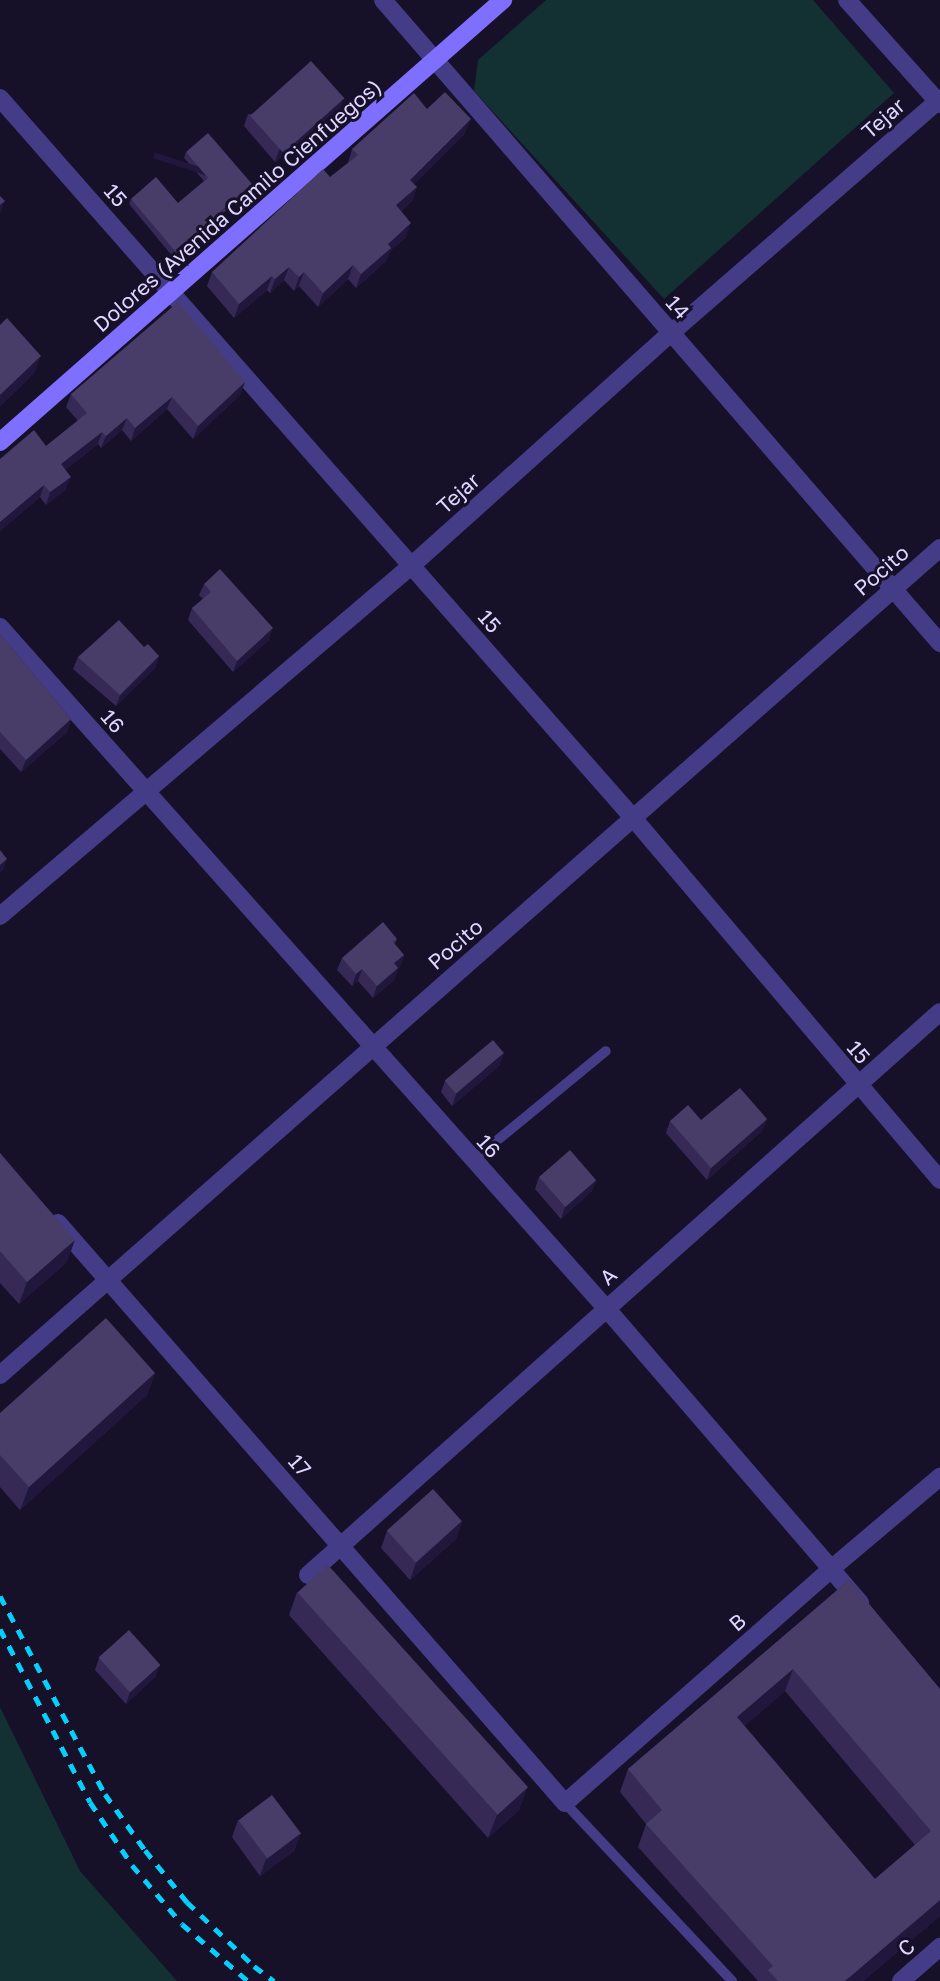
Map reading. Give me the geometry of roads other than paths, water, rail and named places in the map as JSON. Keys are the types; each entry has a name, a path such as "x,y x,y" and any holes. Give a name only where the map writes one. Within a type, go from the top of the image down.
{"main road":[{"name":"Dolores (Avenida Camilo Cienfuegos)","path":"0,442 503,0"}],"street":[{"name":"14","path":"383,0 940,643"},
{"path":"847,0 939,101"},
{"name":"15","path":"0,98 634,819 940,1180"},
{"name":"Tejar","path":"0,916 411,566 671,333 939,101"},
{"name":"Pocito","path":"0,1375 110,1282 371,1047 940,548"},
{"name":"16","path":"0,627 472,1161 606,1308 873,1618"},
{"name":"A","path":"308,1575 940,1012"},
{"name":"17","path":"46,1209 565,1803"},
{"name":"B","path":"565,1803 940,1477"},
{"name":"C","path":"901,1981 940,1947"}],"lane":[{"path":"472,1161 606,1051"},
{"path":"565,1803 732,1981"}],"railway":[{"path":"0,1596 105,1794 187,1902 254,1966 274,1981"},
{"path":"0,1629 90,1802 132,1865 182,1924 248,1981"}]}
